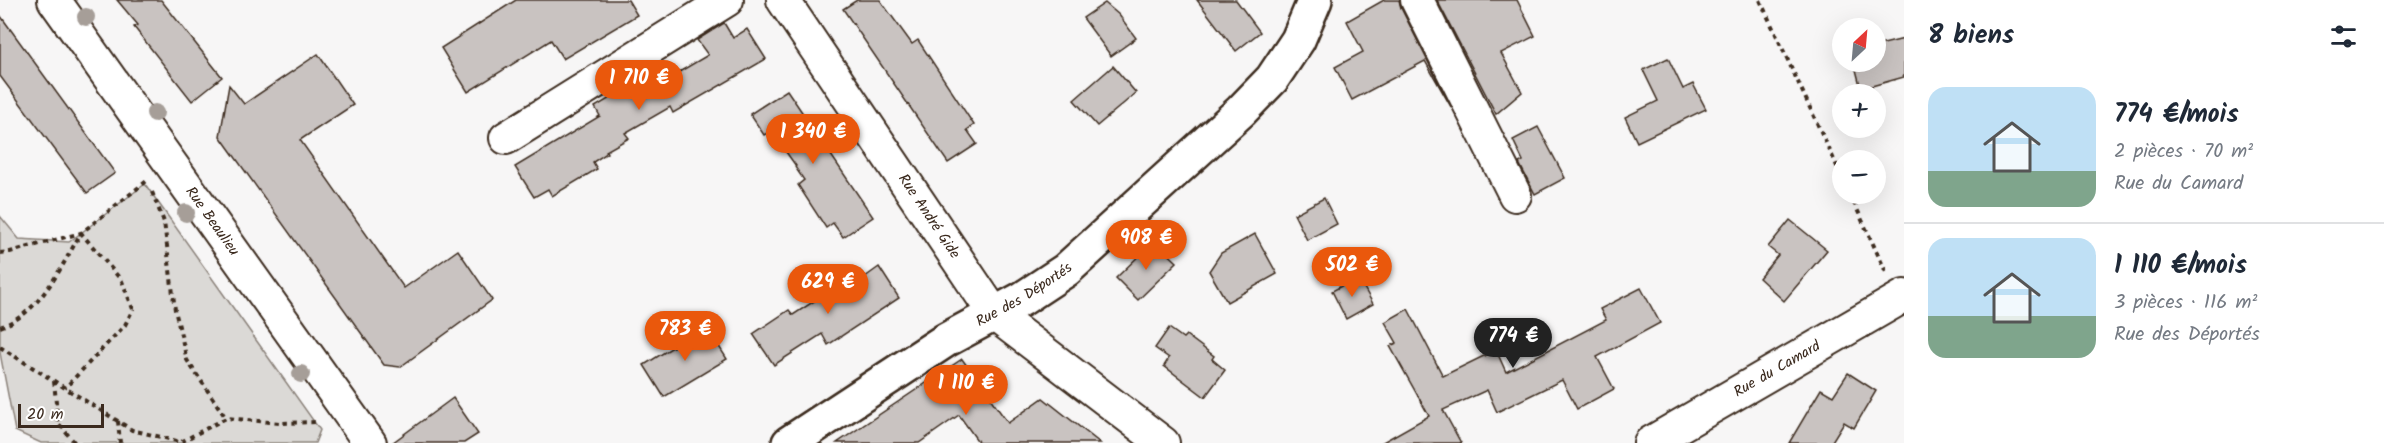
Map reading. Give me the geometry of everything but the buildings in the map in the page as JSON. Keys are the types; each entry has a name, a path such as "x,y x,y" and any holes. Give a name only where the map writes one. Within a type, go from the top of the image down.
{"street":[{"name":"Rue Beaulieu","path":"54,0 158,171 364,434"},
{"path":"506,138 727,0"},
{"name":"Rue André Gide","path":"783,0 995,315 1163,443"},
{"name":"Rue des Déportés","path":"789,443 946,340 995,315 1066,270 1257,95 1286,61 1298,40 1315,0"},
{"path":"1417,0 1515,195"},
{"name":"Rue du Camard","path":"1650,443 1902,305"}],"path":[{"path":"1760,0 1832,155"},
{"path":"0,327 11,323 39,300 59,272 81,233 158,171"},
{"path":"158,171 175,310 187,360 226,418"},
{"path":"1855,204 1902,305"},
{"path":"0,253 81,233"},
{"path":"66,388 125,325 133,309 122,281 81,233"},
{"path":"0,347 132,430 181,442 226,418 280,423 310,421 364,434"},
{"path":"54,381 58,423 75,443"},
{"path":"118,421 120,443"}],"shaded area":[{"path":"145,184 320,430 315,443 41,443 15,431 0,353 0,216 19,239 69,242"}]}
